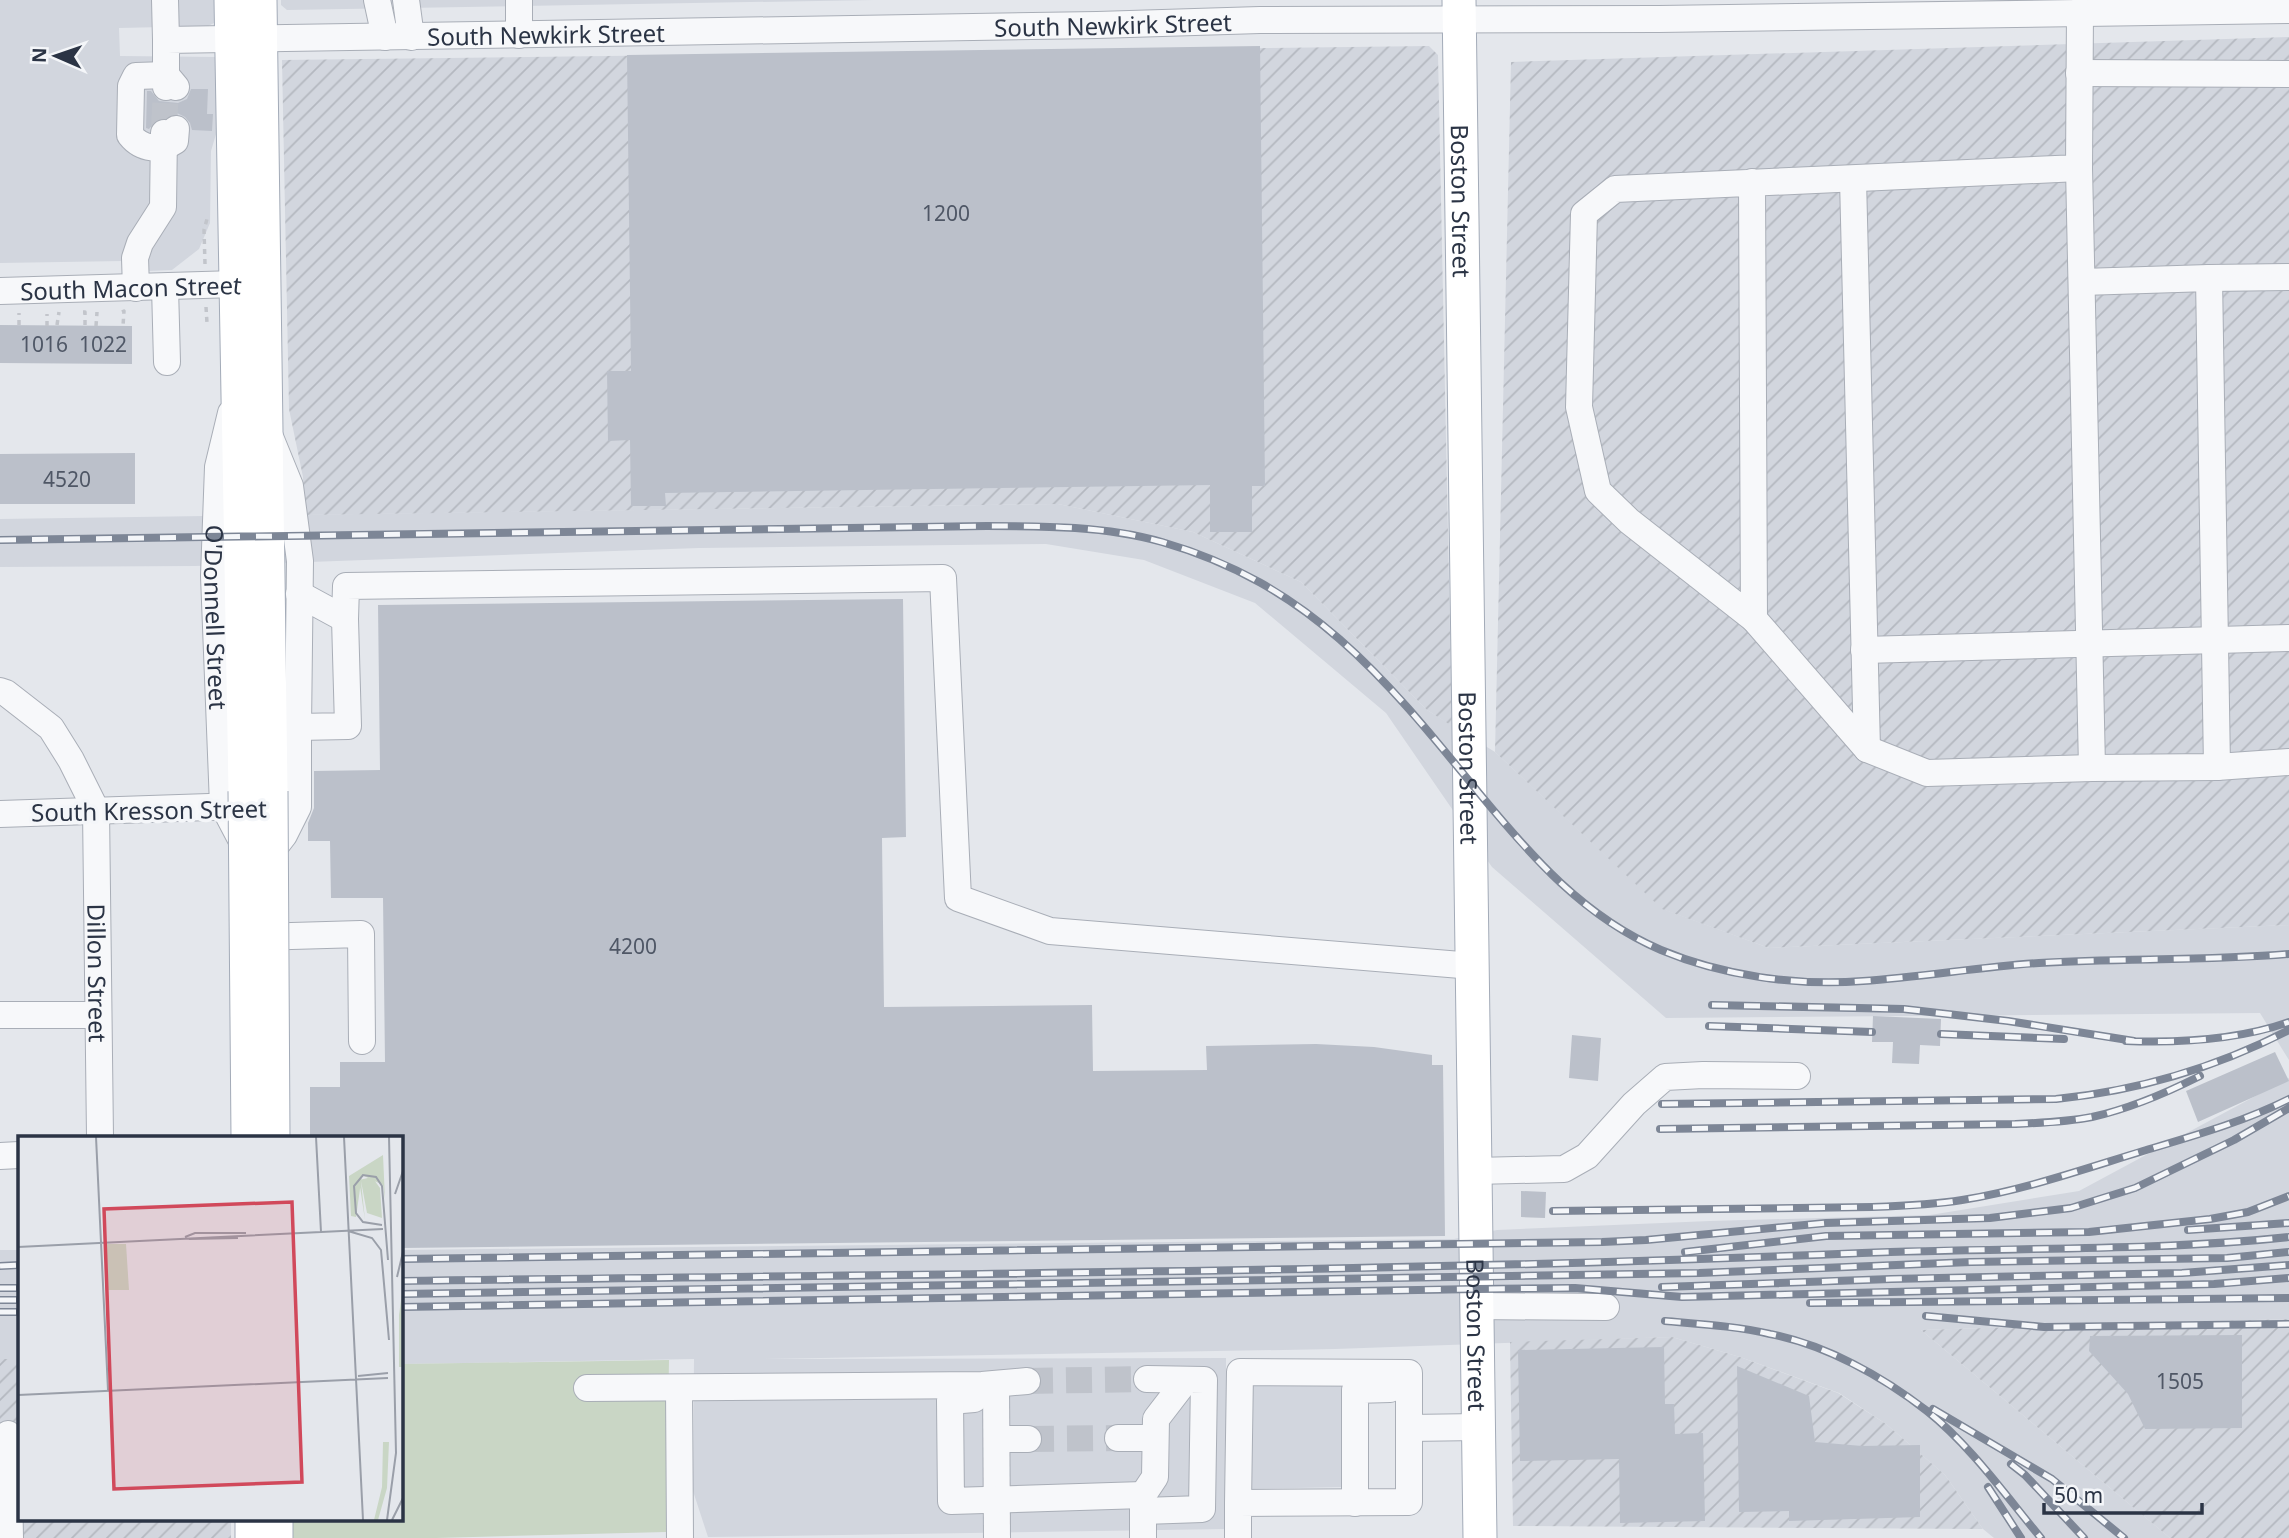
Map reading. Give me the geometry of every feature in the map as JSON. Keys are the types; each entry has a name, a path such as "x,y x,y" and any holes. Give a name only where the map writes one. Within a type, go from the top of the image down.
{"main road":[{"name":"O'Donnell Street","path":"231,0 246,38 250,286 266,426 259,799 248,1136"},
{"name":"O'Donnell Street","path":"246,38 260,0"},
{"name":"Boston Street","path":"1459,9 1479,1538"},
{"name":"O'Donnell Street","path":"250,286 238,385 273,1136"},
{"path":"254,1520 254,1538"},
{"path":"276,1520 276,1538"}],"street":[{"path":"136,288 135,258 140,243 163,207 164,134 140,145 130,135 131,86 136,76 166,84 165,0"},
{"path":"377,0 384,37"},
{"path":"406,0 411,37"},
{"path":"519,0 519,36"},
{"name":"South Newkirk Street","path":"166,40 1097,25 1260,20 1459,9 2289,10"},
{"path":"2080,11 2079,168 2092,768"},
{"path":"2079,73 2289,74"},
{"path":"2079,168 1615,189 1584,214 1579,407 1598,491 1629,521 1754,619 1867,749 1927,773 2217,767 2289,762"},
{"path":"1853,178 1867,749"},
{"path":"1752,182 1754,619"},
{"path":"2082,282 2289,277"},
{"path":"2210,278 2217,767"},
{"name":"South Macon Street","path":"0,291 250,286"},
{"path":"166,288 167,362"},
{"name":"O'Donnell Street","path":"258,885 251,859 259,799 298,727 300,561 290,486 266,426"},
{"path":"298,727 348,726 346,586 943,578 958,898 1049,931 1473,966"},
{"path":"299,594 345,619"},
{"path":"1864,650 2289,638"},
{"path":"0,691 51,727 96,810"},
{"name":"O'Donnell Street","path":"256,1136 258,885 264,860 284,835 259,799"},
{"name":"South Kresson Street","path":"0,814 132,810 259,799"},
{"name":"Dillon Street","path":"96,810 100,1136"},
{"path":"257,937 361,934 362,1041"},
{"path":"0,1015 98,1015"},
{"path":"1475,1171 1564,1169 1587,1156 1634,1104 1665,1077 1797,1076"},
{"path":"0,1156 18,1155"},
{"path":"1477,1307 1606,1307"},
{"path":"1238,1503 1409,1502 1409,1373 1240,1372 1238,1503 1238,1538"},
{"path":"989,1384 974,1399 950,1401 951,1501 1143,1503 1202,1509 1205,1380 1147,1379"},
{"path":"1143,1538 1143,1503 1155,1477 1156,1419 1186,1380"},
{"path":"587,1388 989,1384 1027,1381"},
{"path":"989,1384 997,1439 997,1538"},
{"path":"679,1388 680,1538"},
{"path":"1355,1503 1356,1390 1409,1389"},
{"path":"1409,1428 1478,1427"},
{"path":"7,1534 8,1434"},
{"path":"997,1439 1028,1438"},
{"path":"1118,1438 1155,1438"}],"path":[{"path":"123,326 124,316"},
{"path":"47,317 47,326"},
{"path":"57,317 57,326"},
{"path":"85,317 85,326"},
{"path":"96,318 96,326"},
{"path":"19,319 19,326"}],"shaded area":[{"path":"0,0 218,0 216,22 208,26 119,28 120,56 217,57 219,124 211,151 210,223 199,249 172,270 123,272 123,261 0,263"},
{"path":"281,0 874,0 287,10 281,5"},
{"path":"2289,37 2289,925 1769,948 1662,909 1495,752 1511,62"},
{"path":"1429,46 1438,55 1452,726 1427,710 1301,582 1193,532 1058,504 304,515 303,477 289,409 282,60"},
{"path":"1058,504 1193,532 1301,582 1427,710 1495,752 1663,909 1769,948 2289,925 2289,1060 2260,1013 1666,1018 1492,867 1386,713 1255,603 1144,560 1046,544 699,548 195,566 0,567 0,519"},
{"path":"2289,1078 2289,1319 1921,1330 2170,1538 1994,1538 1983,1529 1945,1475 1886,1424 1839,1393 1740,1357 1672,1337 1335,1349 764,1359 1226,1358 1226,1529 708,1537 693,1491 694,1359 402,1364 402,1250 1454,1239 1497,1230 1930,1215 2079,1191"},
{"path":"0,1250 18,1250 18,1359 0,1359"},
{"path":"2289,1319 2289,1538 2170,1538 1921,1330"},
{"path":"1672,1337 1740,1357 1838,1393 1886,1424 1945,1475 1983,1529 1513,1526 1510,1342"},
{"path":"0,1359 18,1359 18,1520 231,1520 231,1538 0,1538"},
{"path":"1253,1378 1348,1378 1345,1487 1251,1489"}],"green space":[{"path":"669,1360 666,1532 436,1538 293,1538 293,1520 402,1520 402,1364"}],"building":[{"path":"1260,46 1265,486 1252,486 1252,532 1210,532 1210,485 665,493 666,506 631,506 630,440 608,441 607,371 631,371 627,55"},
{"path":"191,89 208,89 207,114 213,114 212,131 192,130 185,117 177,113 157,119 149,129 146,128 147,91 151,91 159,101 178,103 187,99"},
{"path":"0,325 132,326 132,364 0,363"},
{"path":"135,453 135,504 0,504 0,454"},
{"path":"903,599 906,837 882,838 884,1007 1092,1005 1093,1071 1207,1070 1206,1046 1316,1044 1374,1047 1432,1055 1432,1065 1443,1065 1445,1236 402,1248 402,1136 310,1136 310,1087 340,1087 340,1062 385,1062 383,898 331,898 330,841 308,841 308,823 314,808 314,771 380,770 378,605"},
{"path":"1873,1016 1941,1019 1940,1046 1920,1045 1919,1064 1892,1063 1893,1042 1872,1042"},
{"path":"1572,1035 1601,1038 1598,1081 1569,1078"},
{"path":"2275,1052 2289,1081 2198,1122 2186,1091"},
{"path":"1521,1191 1546,1192 1545,1218 1521,1217"},
{"path":"2242,1335 2242,1428 2145,1429 2128,1394 2089,1351 2090,1336"},
{"path":"1664,1347 1665,1404 1674,1404 1675,1434 1703,1433 1705,1521 1620,1523 1619,1459 1520,1461 1518,1350"},
{"path":"1737,1366 1809,1396 1815,1442 1862,1446 1920,1445 1920,1517 1789,1521 1789,1511 1739,1512"}],"tunnel":[{"path":"164,129 166,87"},
{"path":"1027,1381 1147,1379"},
{"path":"1028,1439 1118,1438"}],"railway":[{"path":"0,540 987,526 1053,527 1119,533 1162,542 1215,560 1261,583 1303,610 1342,641 1377,675 1539,862 1561,883 1607,920 1633,936 1685,959 1709,967 1760,977 1838,982 2039,963 2289,954"},
{"path":"1712,1005 1904,1009 2008,1021 2134,1041"},
{"path":"2126,1041 2209,1039 2250,1033 2289,1022"},
{"path":"1709,1026 1872,1032"},
{"path":"1662,1104 2056,1099 2116,1090 2176,1075 2234,1055 2289,1030"},
{"path":"1941,1034 2064,1039"},
{"path":"1660,1129 2063,1121 2120,1110 2200,1076"},
{"path":"1553,1211 1872,1207 1962,1200 2031,1185 2180,1140 2236,1122 2289,1099"},
{"path":"402,1259 1602,1242 1826,1223 1990,1218 2071,1208 2135,1188 2234,1140 2289,1108"},
{"path":"1685,1252 1826,1236 2089,1232 2210,1219 2248,1212 2289,1196"},
{"path":"2188,1230 2289,1223"},
{"path":"402,1281 1497,1265 2129,1247 2289,1237"},
{"path":"402,1294 1699,1273 1971,1262 2227,1258 2289,1252"},
{"path":"0,1266 18,1265"},
{"path":"1662,1287 2182,1273 2289,1265"},
{"path":"402,1307 1575,1288 1682,1297 2214,1284 2289,1278"},
{"path":"0,1288 18,1288"},
{"path":"1810,1303 2289,1298"},
{"path":"0,1300 18,1300"},
{"path":"0,1312 18,1312"},
{"path":"1926,1316 2044,1327 2289,1324"},
{"path":"1665,1321 1744,1329 1791,1339 1832,1354 1872,1374 1943,1424 2041,1538"},
{"path":"1933,1409 2052,1479 2124,1538"},
{"path":"2011,1464 2025,1475 2084,1538"},
{"path":"1988,1487 2021,1538"}]}
